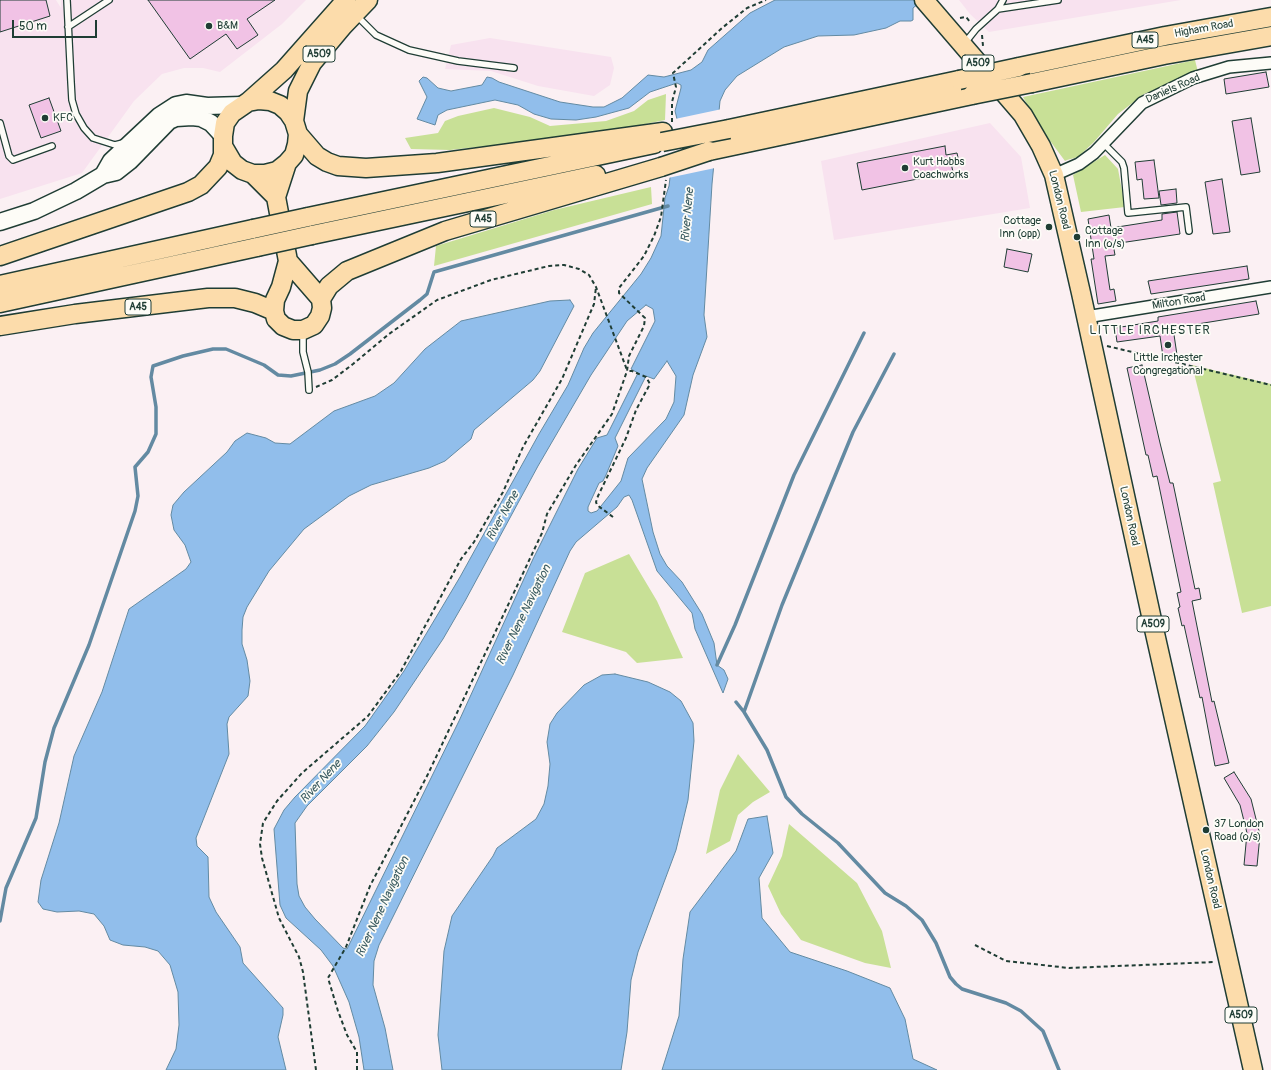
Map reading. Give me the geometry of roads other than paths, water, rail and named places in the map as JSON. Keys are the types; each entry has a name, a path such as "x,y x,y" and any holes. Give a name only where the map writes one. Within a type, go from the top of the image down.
{"highway":[{"name":"A509","path":"245,103 284,70 350,7 368,0"},
{"name":"London Road","path":"929,6 1022,115 1041,146 1054,175 1253,1070"},
{"name":"A509","path":"296,127 298,91 312,63 350,7"},
{"name":"Higham Road","path":"663,137 840,105 1164,36 1271,17"},
{"name":"Higham Road","path":"661,164 727,147 972,95 1164,55 1271,36"},
{"path":"0,256 188,192 201,185 218,167 223,155 223,141 226,123 232,113 245,103 259,100 270,101 280,105 288,112 296,127 317,156 338,166 366,168 437,163 663,137"},
{"path":"223,141 233,163 242,170 253,174 265,174 277,170 287,163 294,155 297,144 296,127"},
{"name":"A45","path":"0,285 663,137"},
{"path":"287,163 276,197 288,261 281,287 275,300 274,311 276,319 283,326 293,330 303,330 314,325 320,316 322,308 321,299 288,261"},
{"name":"A45","path":"0,303 312,235 661,164"},
{"name":"A45","path":"321,299 329,286 347,271 445,231 661,164"},
{"path":"253,174 276,197"},
{"name":"A45","path":"0,326 75,314 208,298 235,298 255,303 274,311"}],"main road":[{"path":"103,175 110,161 159,116 176,105 186,103 207,106 245,103"},
{"path":"2,220 34,211 76,191 103,175 116,172 130,161 164,126 176,118 201,118 211,123 223,141"}],"street":[{"name":"Daniels Road","path":"1054,175 1079,164 1104,144 1142,103 1186,82 1229,67 1271,63"},
{"name":"Milton Road","path":"1086,317 1271,287"}],"lane":[{"path":"67,0 72,100 76,114 84,128 93,138 114,145 132,142"},
{"path":"68,27 109,0"},
{"path":"963,45 976,29 998,9 1003,0"},
{"path":"998,9 1058,0"},
{"path":"350,7 376,35 409,50 458,62 514,68"},
{"path":"0,123 9,156 13,160 52,146"},
{"path":"1104,144 1122,162 1124,168 1128,213 1186,207 1189,231"},
{"path":"303,330 303,352 308,372 309,390"}],"water":[{"path":"775,0 923,0 913,8 913,20 911,21 900,21 886,28 854,35 818,36 784,47 737,76 725,90 720,101 712,184 704,315 707,337 693,375 684,415 647,468 642,479 653,532 660,554 667,566 682,582 702,614 714,643 717,665 724,670 728,679 723,693 695,629 692,613 657,571 632,500 629,495 624,497 617,507 576,542 570,551 513,675 379,945 374,961 373,985 385,1028 393,1070 364,1070 359,1037 349,1002 333,966 321,950 286,918 280,905 274,829 284,810 295,797 365,726 404,671 460,577 539,434 568,385 584,348 593,333 641,274 651,258 661,236 677,119 675,111 681,88 681,85 677,83 650,92 629,108 596,117 576,120 551,119 534,114 518,105 495,100 447,110 438,115 435,125 417,119 427,97 419,81 423,77 427,78 438,88 451,91 482,85 487,77 560,102 593,107 604,107 622,98 648,75 664,77 691,70 702,62 708,50 750,13","holes":["646,305 653,309 655,321 631,369 638,373 607,435 597,438 578,469 533,559 459,721 347,949 343,948 315,919 305,907 299,896 297,884 295,823 307,806 367,746 394,712 443,639 538,466 591,375 627,321","667,361 676,376 674,402 666,419 628,458 621,481 597,511 591,513 588,511 588,507 599,483 603,481 606,475 618,446 615,438 646,376 654,379"]},
{"path":"570,300 574,306 540,371 533,380 474,430 471,439 445,461 429,468 371,485 349,496 304,529 269,571 247,607 243,617 242,644 247,660 250,681 248,696 229,717 227,724 229,754 196,838 197,846 208,857 209,897 216,912 240,947 243,963 283,1008 278,1037 286,1070 166,1070 176,1049 179,1025 178,992 170,965 158,951 145,947 123,945 110,940 104,926 94,914 79,911 57,912 43,909 38,902 41,880 59,823 74,756 102,692 129,609 186,569 191,562 185,545 174,530 171,515 173,505 184,492 227,452 235,441 247,433 266,438 275,443 290,444 334,411 375,396 394,383 425,349 461,321 550,301"},
{"path":"615,674 648,682 670,692 681,701 693,723 694,741 688,800 676,850 638,952 631,980 627,1032 621,1070 442,1070 438,1035 444,951 452,916 497,848 536,819 544,804 548,786 550,764 547,742 550,724 557,713 584,685 602,675"},
{"path":"767,816 773,853 759,878 762,918 790,952 847,971 890,988 905,1019 913,1059 937,1070 662,1070 679,1016 683,959 690,912 736,851 748,819"}],"waterway":[{"path":"0,921 6,888 36,818 45,762 54,728 89,645 135,511 138,496 135,467 148,452 156,434 156,407 151,377 153,366 183,356 213,349 226,349 264,365 278,375 291,376 320,370 335,364 350,354 427,294 434,272 668,206"},
{"path":"717,665 735,625 794,475 864,333"},
{"path":"744,712 782,605 853,432 894,354"},
{"path":"736,702 744,712 767,750 786,797 802,814 838,843 885,893 906,906 922,920 936,943 950,977 956,984 962,989 1006,1003 1021,1011 1043,1031 1059,1070"}],"place":[{"name":"B&M","path":"209,26"},
{"name":"KFC","path":"45,118"},
{"name":"Kurt Hobbs Coachworks","path":"905,168"},
{"name":"Cottage Inn (opp)","path":"1049,227"},
{"name":"Cottage Inn (o/s)","path":"1077,237"},
{"name":"Little Irchester Congregational","path":"1168,345"},
{"name":"37 London Road (o/s)","path":"1206,830"}],"district":[{"name":"LITTLE IRCHESTER","path":"1150,331"}],"water label":[{"name":"River Nene","path":"688,215"},
{"name":"River Nene","path":"503,516"},
{"name":"River Nene Navigation","path":"524,615"},
{"name":"River Nene","path":"321,782"},
{"name":"River Nene Navigation","path":"383,907"}]}
